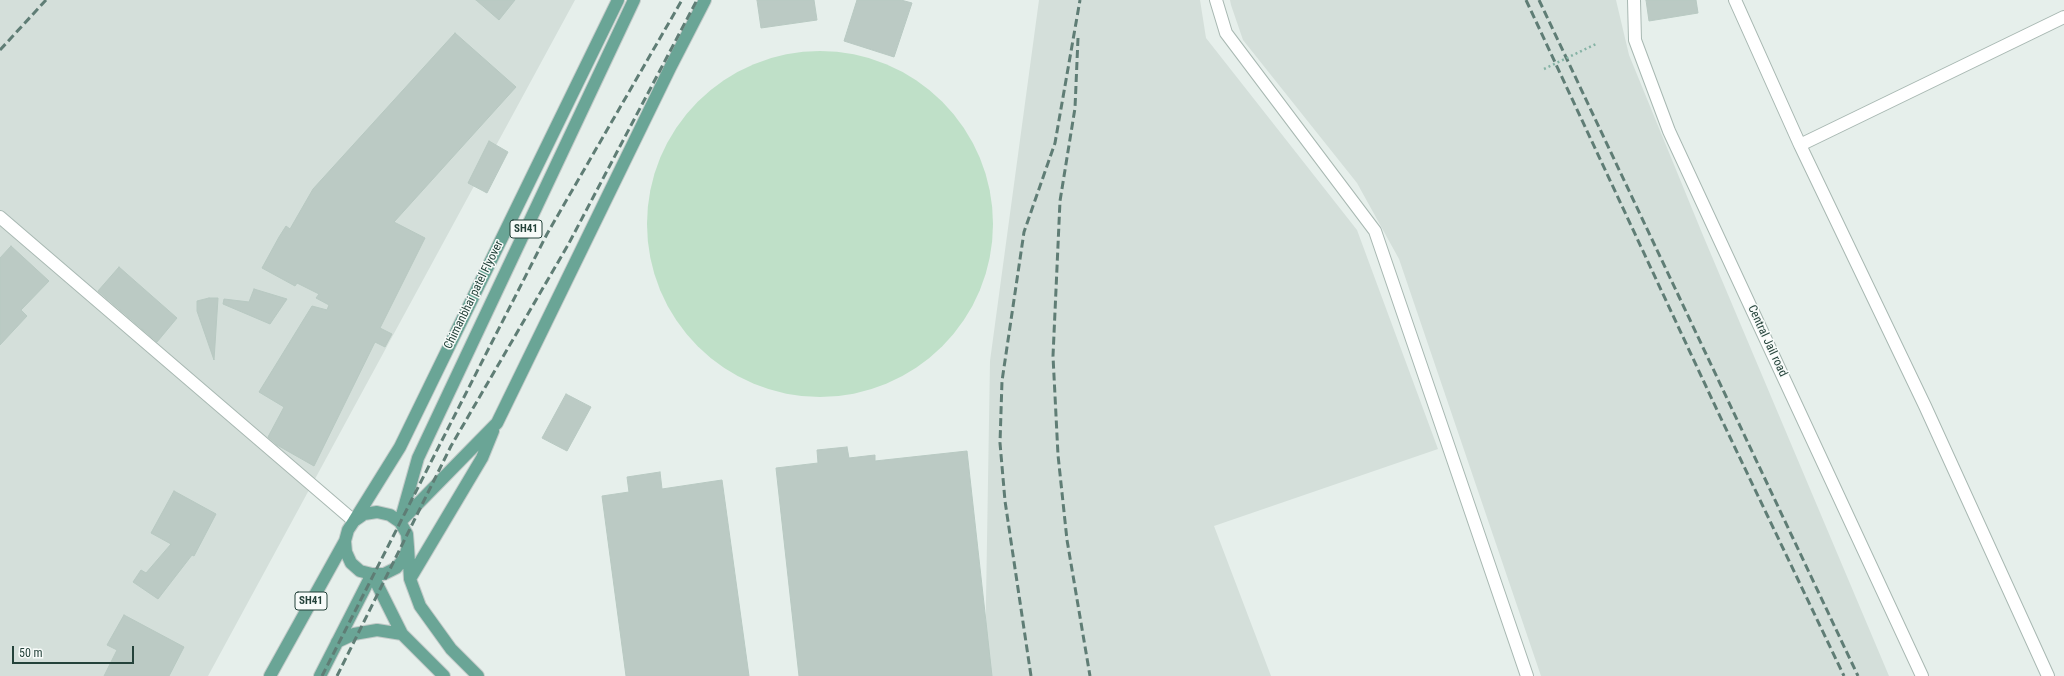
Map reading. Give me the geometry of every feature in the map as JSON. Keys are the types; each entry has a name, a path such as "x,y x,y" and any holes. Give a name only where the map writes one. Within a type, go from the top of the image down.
{"main road":[{"name":"Chimanbhai patel Flyover","path":"354,522 400,447 618,0"},
{"name":"Chimanbhai patel Flyover","path":"400,522 418,458 634,0"},
{"path":"410,579 482,458 497,423 670,68 705,0"},
{"path":"400,522 497,423"},
{"path":"408,547 404,559 396,568 384,574 372,574 360,571 351,563 346,552 345,540 348,530 354,522 364,514 377,512 390,515 400,522 407,534 408,547 410,579 420,606 451,649 478,676"},
{"name":"SH41","path":"270,676 345,540"},
{"path":"372,574 402,634 444,676"},
{"path":"320,676 372,574"},
{"path":"337,642 354,634 377,630 402,634"}],"street":[{"path":"1216,0 1226,33 1375,231 1526,676"},
{"name":"Central Jail road","path":"1634,0 1635,40 1669,131 1922,676"},
{"path":"1735,0 1800,146 1925,406 2048,676"},
{"path":"1800,146 2064,16"},
{"path":"0,217 354,522"}],"path":[{"path":"1544,69 1598,43"}],"shaded area":[{"path":"0,0 575,0 208,676 0,676"},
{"path":"1039,0 1200,0 1206,38 1357,230 1438,449 1214,526 1271,676 866,676 985,661 990,361"},
{"path":"1230,0 1616,0 1629,55 1702,233 1889,676 1541,676 1399,259 1357,183 1243,40"}],"green space":[{"path":"820,51 854,54 870,58 902,71 930,90 954,114 973,142 986,174 990,190 993,224 990,258 986,274 973,306 954,334 930,358 902,377 870,390 854,394 820,397 786,394 770,390 738,377 710,358 686,334 667,306 654,274 650,258 647,224 650,190 654,174 667,142 686,114 710,90 738,71 770,58 786,54"}],"building":[{"path":"476,0 515,0 499,20"},
{"path":"757,0 814,0 817,20 761,28"},
{"path":"857,0 901,0 912,3 894,57 844,41"},
{"path":"1646,0 1696,0 1698,13 1649,21"},
{"path":"455,33 516,87 394,222 425,238 380,328 392,334 385,347 375,342 314,466 277,445 268,437 284,407 259,392 312,306 327,310 329,305 316,298 319,294 297,283 295,286 262,268 286,226 290,229 313,189"},
{"path":"489,141 508,152 487,193 468,183"},
{"path":"11,246 49,281 21,310 27,316 0,345 0,258"},
{"path":"119,267 177,318 157,342 98,291"},
{"path":"254,289 287,299 270,324 223,304 224,299 249,302"},
{"path":"209,298 218,298 214,360 197,311 197,301"},
{"path":"566,394 591,407 567,451 542,438"},
{"path":"847,447 849,458 875,455 875,461 967,451 992,676 799,676 776,468 818,463 817,450"},
{"path":"660,472 662,489 722,480 749,676 626,676 602,496 629,492 627,477"},
{"path":"174,491 216,514 194,556 192,555 158,599 133,582 141,570 146,573 171,544 151,533"},
{"path":"124,615 184,647 169,676 104,676 117,650 107,645"}],"railway":[{"path":"0,50 46,0"},
{"path":"322,676 547,234 682,0"},
{"path":"337,676 451,446 568,245 697,0"},
{"path":"1031,676 1005,501 1000,443 1002,381 1024,232 1055,143 1080,0"},
{"path":"1526,0 1717,410 1844,676"},
{"path":"1539,0 1858,676"},
{"path":"1078,38 1075,108 1060,201 1053,356 1058,455 1067,540 1090,676"}]}
